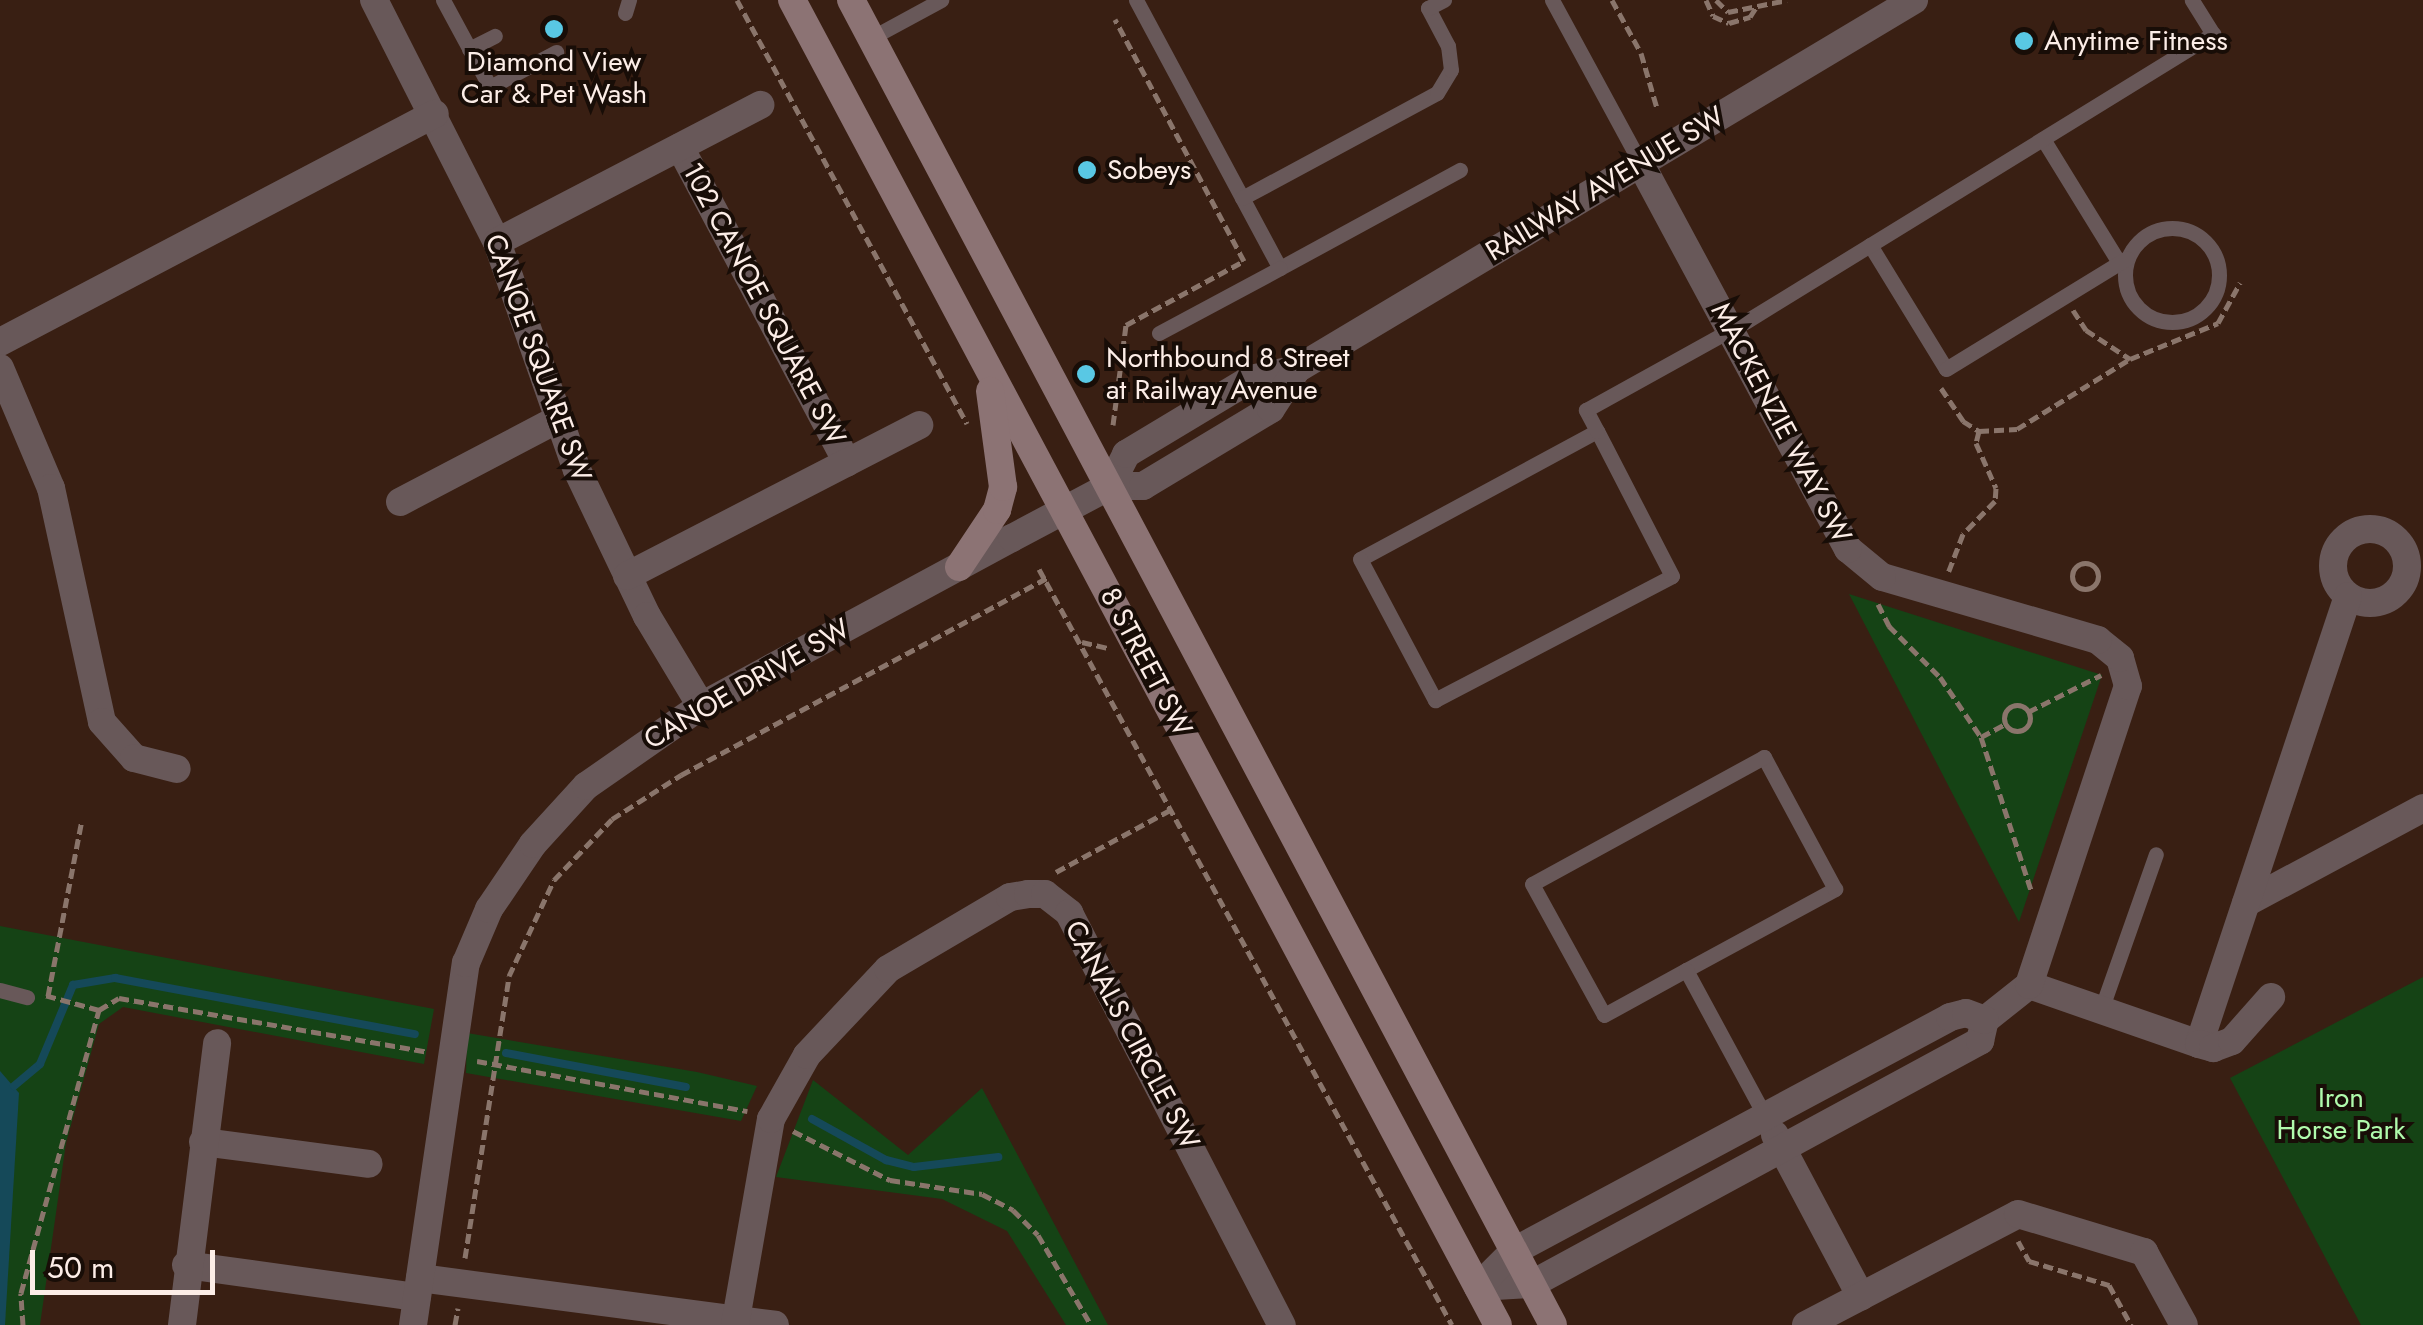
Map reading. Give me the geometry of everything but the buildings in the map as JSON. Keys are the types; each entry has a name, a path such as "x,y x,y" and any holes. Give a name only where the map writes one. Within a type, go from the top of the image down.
{"main road":[{"name":"8 STREET SW","path":"792,0 1498,1325"},
{"name":"8 STREET SW","path":"851,0 1554,1325"},
{"path":"959,567 996,510 1003,487 985,365"}],"street":[{"name":"CANOE SQUARE SW","path":"374,0 497,242 556,420 628,576 701,706"},
{"name":"RAILWAY AVENUE SW","path":"1110,486 1126,454 1251,379 1297,369 1914,0"},
{"name":"102 CANOE SQUARE SW","path":"497,242 760,104"},
{"path":"0,342 435,114"},
{"name":"102 CANOE SQUARE SW","path":"680,146 847,462"},
{"name":"MACKENZIE WAY SW","path":"1641,164 1830,524 1866,566 1882,577 2098,640 2122,664"},
{"path":"0,368 51,488 102,722 134,758 177,769"},
{"path":"400,502 556,420"},
{"name":"102 CANOE SQUARE SW","path":"628,576 920,425"},
{"name":"CANOE DRIVE SW","path":"417,1300 466,963 489,909 533,844 586,786 701,706 1110,486"},
{"path":"2200,1044 2348,596"},
{"path":"1478,1287 1532,1284 1980,1042 1985,1020 2029,985 2128,686 2122,664"},
{"path":"2246,903 2423,808"},
{"name":"CANALS CIRCLE SW","path":"1010,897 1045,894 1069,913 1282,1325"},
{"path":"735,1322 771,1120 807,1055 850,1004 888,969 1010,897"},
{"path":"2029,985 2200,1044 2224,1046 2256,1021 2271,997"},
{"path":"1478,1287 1514,1251 1950,1017 1966,1013 1985,1020"},
{"path":"182,1325 186,1266 217,1043"},
{"path":"1765,1116 1861,1297"},
{"path":"204,1142 369,1164"},
{"path":"1806,1325 2018,1214 2144,1252 2184,1325"},
{"path":"186,1266 417,1300 461,1283 775,1325"}],"lane":[{"path":"443,0 490,87 556,52"},
{"path":"871,38 941,0"},
{"path":"1136,0 1280,268"},
{"path":"1242,198 1438,93 1451,70 1448,46 1426,4 1444,0"},
{"name":"MACKENZIE WAY SW","path":"1552,0 1641,164"},
{"path":"1597,431 1360,559 1435,700 1672,576 1597,431 1586,410 1730,331 2212,34 2192,0"},
{"path":"469,49 495,36"},
{"path":"1870,245 1946,369 2123,260 2161,229 2191,232 2214,252 2214,298 2191,319 2160,322 2145,315 2126,290 2123,260 2043,138"},
{"path":"1160,333 1460,170"},
{"path":"1764,757 1835,889 1686,970 1604,1015 1532,884 1764,757"},
{"path":"2101,1010 2156,854"},
{"path":"1686,970 1765,1116"},
{"path":"0,990 27,997"}],"path":[{"path":"738,0 971,431"},
{"path":"1612,0 1641,53 1657,108"},
{"path":"1706,0 1713,16 1729,24 1750,16 1757,6"},
{"path":"1716,0 1728,12 1787,0"},
{"path":"1113,425 1126,325 1244,262 1115,19"},
{"path":"1932,372 1951,407 1980,431 2017,429 2130,359 2218,323 2240,283"},
{"path":"2063,296 2086,330 2130,359"},
{"path":"1946,578 1963,534 1995,501 1976,442 1980,431"},
{"path":"2086,562 2099,578 2083,590 2070,574 2086,562"},
{"path":"1039,568 1452,1325"},
{"path":"455,1325 492,1064 509,976 528,926 554,880 612,819 1047,578"},
{"path":"1876,598 1889,626 1940,677 1981,737 2046,933"},
{"path":"2006,724 2009,707 2028,712 2122,664"},
{"path":"1981,737 2006,724 2023,729 2028,712"},
{"path":"1010,897 1172,808"},
{"path":"48,996 82,820"},
{"path":"57,998 99,1010"},
{"path":"23,1325 20,1294 99,1010 119,998 450,1056 771,1120 890,1180 955,1187 998,1201 1038,1236 1091,1325"},
{"path":"2006,1220 2029,1261 2109,1285 2128,1323"}],"green space":[{"path":"1849,594 2102,675 2019,922"},
{"path":"0,926 434,1009 424,1064 123,1007 99,1024 66,1143 40,1325 0,1325"},
{"name":"Iron Horse Park","path":"2423,977 2423,1325 2361,1325 2230,1078"},
{"path":"467,1033 757,1086 741,1121 466,1073"},
{"path":"813,1080 908,1155 982,1088 1108,1325 1066,1325 1007,1231 942,1199 776,1177"}],"water":[{"path":"0,1071 19,1093 5,1325 0,1325"}],"waterway":[{"path":"14,1086 40,1064 73,985 115,978 415,1034"},
{"path":"506,1053 686,1087"},
{"path":"812,1119 886,1160 914,1167 998,1157"}],"place":[{"name":"Diamond View Car & Pet Wash","path":"554,29"},
{"name":"Anytime Fitness","path":"2024,41"},
{"name":"Sobeys","path":"1087,170"},
{"name":"Northbound 8 Street at Railway Avenue","path":"1086,374"}]}
